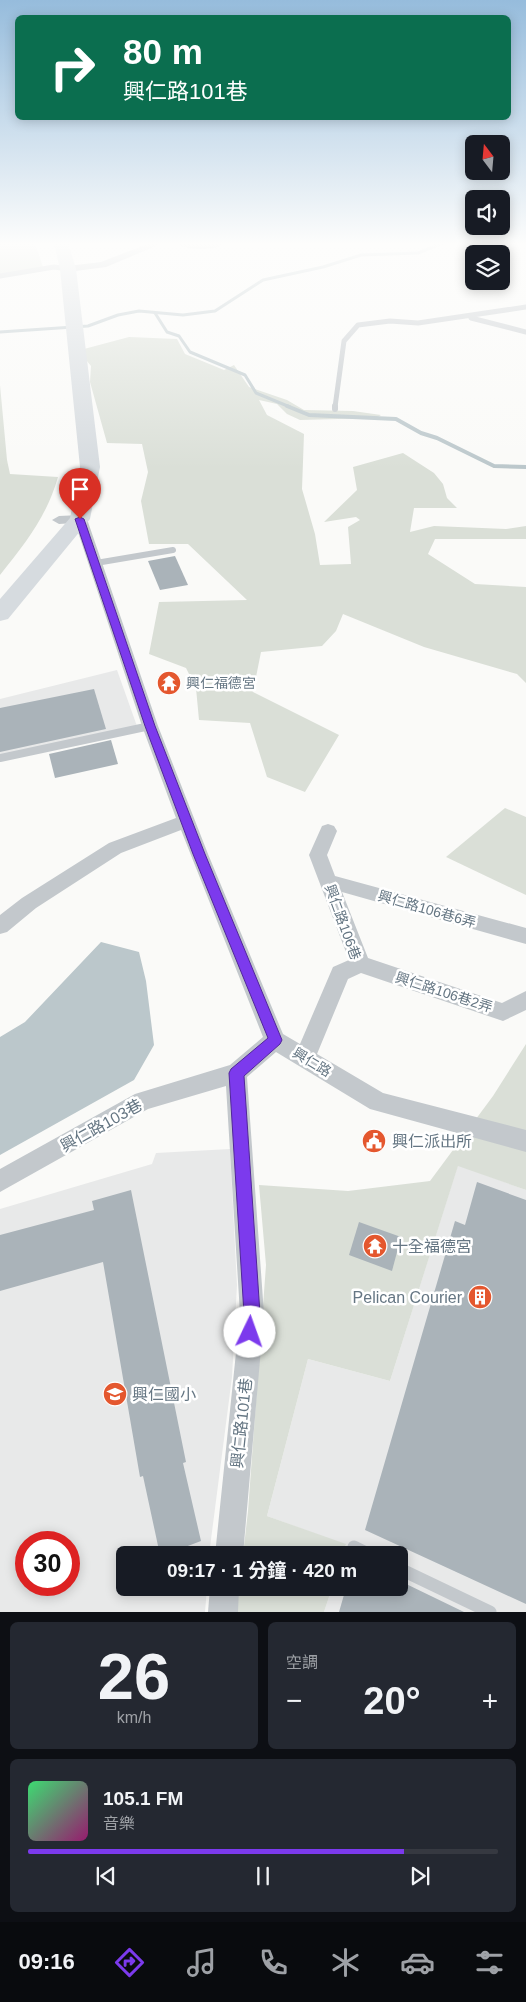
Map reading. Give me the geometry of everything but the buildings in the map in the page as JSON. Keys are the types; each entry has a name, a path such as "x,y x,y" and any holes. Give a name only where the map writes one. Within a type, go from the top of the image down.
{"main road":[{"path":"0,614 68,509 90,467 67,318"},
{"path":"0,595 10,585 68,509 74,470 68,330"}],"street":[{"path":"68,509 96,563 150,726 186,822 275,1040 236,1073"},
{"path":"0,926 29,903 115,848 186,822"},
{"name":"興仁路106巷","path":"305,1058 340,973 360,964 318,855 328,831"},
{"name":"興仁路106巷6弄","path":"328,881 526,936"},
{"name":"興仁路106巷2弄","path":"360,964 503,1012 526,1000"},
{"name":"興仁路","path":"275,1040 378,1102 526,1141"},
{"name":"興仁路103巷","path":"0,1181 143,1101 236,1073"},
{"name":"興仁路101巷","path":"229,1546 252,1314 236,1073"},
{"path":"223,1612 224,1596"}],"lane":[{"path":"335,409 344,341 358,325 390,321 418,322 454,318"},
{"path":"471,318 526,332"},
{"path":"96,563 174,550"},
{"path":"0,758 150,726"},
{"path":"408,1573 490,1612"}],"shaded area":[{"path":"129,337 177,339 185,354 224,370 234,365 249,387 287,400 304,410 353,411 381,415 376,418 300,420 287,414 277,404 259,400 267,415 304,434 302,489 315,534 320,565 351,564 348,527 360,520 356,517 324,522 357,490 353,467 403,453 434,473 443,484 447,498 457,508 414,508 410,532 434,526 506,529 526,526 526,539 435,539 428,554 475,584 526,587 526,683 517,674 424,647 343,614 336,631 322,646 261,652 253,692 339,735 305,792 267,777 250,723 199,720 196,688 186,668 149,654 159,602 247,600 188,544 149,544 141,501 148,472 142,444 107,443 90,382 91,366 82,355 84,349"},
{"path":"0,385 10,474 58,477 48,505 34,529 0,575"},
{"path":"117,670 138,729 0,760 0,699"},
{"path":"505,808 526,817 526,895 446,857"},
{"path":"101,942 139,952 146,981 154,1045 134,1080 0,1155 0,1037 25,1022"},
{"path":"526,1044 526,1190 458,1166 390,1381 308,1359 267,1516 346,1544 345,1546 244,1546 266,1265 259,1185 348,1191 430,1181 493,1096"},
{"name":"興仁國小","path":"230,1149 237,1285 232,1377 210,1546 116,1546 116,1596 206,1596 205,1612 0,1612 0,1209 152,1164 156,1153"},
{"path":"458,1165 526,1190 526,1612 324,1612 329,1596 408,1596 408,1546 346,1546 267,1516 308,1359 390,1381"},
{"path":"237,1596 329,1596 324,1612 235,1612"}],"waterway":[{"path":"0,332 88,326 109,318"},
{"path":"158,318 167,332 179,336 190,352 245,375 256,393 290,407"},
{"path":"287,406 309,415 396,419 421,433 437,438 494,466 526,467"}],"place":[{"name":"興仁福德宮","path":"169,683"},
{"name":"興仁派出所","path":"374,1141"},
{"name":"十全福德宮","path":"375,1246"},
{"name":"Pelican Courier","path":"480,1297"},
{"name":"興仁國小","path":"115,1394"}],"route":[{"path":"80,519 150,726 199,854 275,1040 236,1073 252,1314 250,1332"}]}
